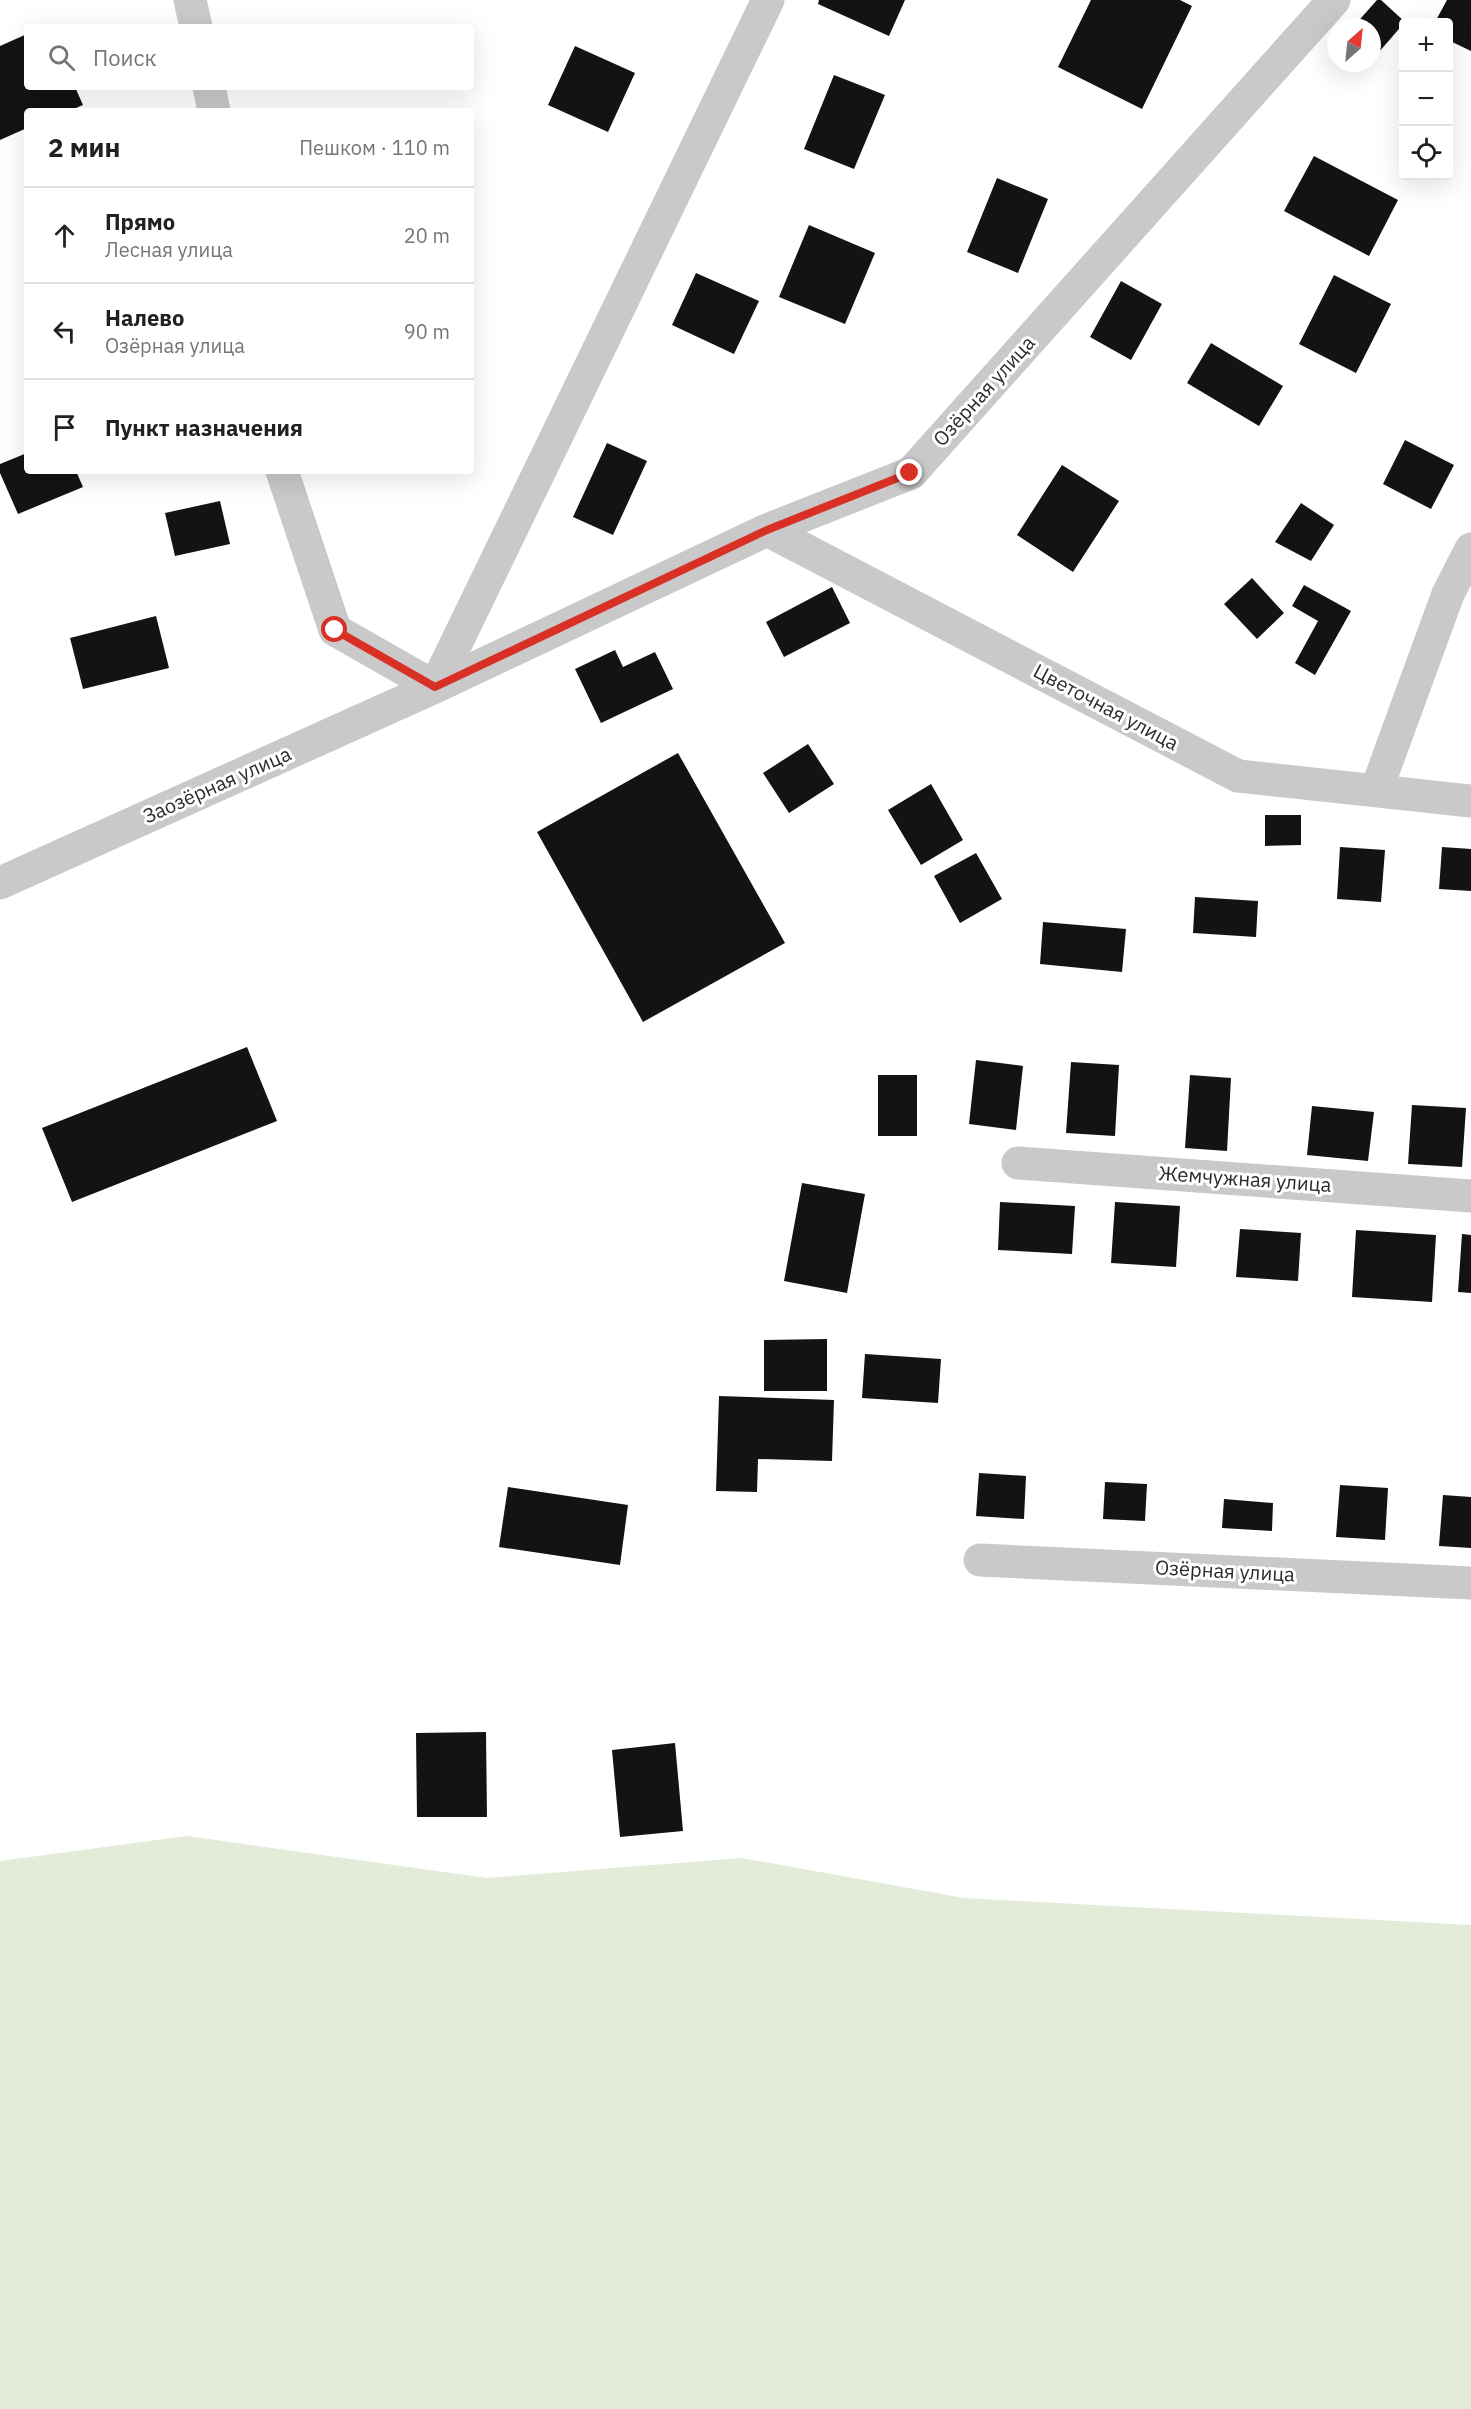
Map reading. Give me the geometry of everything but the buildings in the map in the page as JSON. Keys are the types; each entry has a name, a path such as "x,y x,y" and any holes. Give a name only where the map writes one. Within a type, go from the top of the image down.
{"street":[{"path":"190,0 195,24"},
{"path":"283,474 335,630 435,687 768,0"},
{"name":"Озёрная улица","path":"435,687 767,530 910,473 1334,0"},
{"path":"210,90 213,108"},
{"name":"Цветочная улица","path":"767,530 1239,776 1471,801"},
{"path":"1376,791 1448,594 1471,549"},
{"name":"Заозёрная улица","path":"0,883 435,687"},
{"name":"Жемчужная улица","path":"1018,1163 1471,1196"},
{"name":"Озёрная улица","path":"980,1560 1471,1583"}],"green space":[{"path":"187,1836 487,1878 742,1858 964,1898 1471,1925 1471,2409 0,2409 0,1861"}],"route":[{"path":"335,630 435,687 767,530 910,473"}]}
